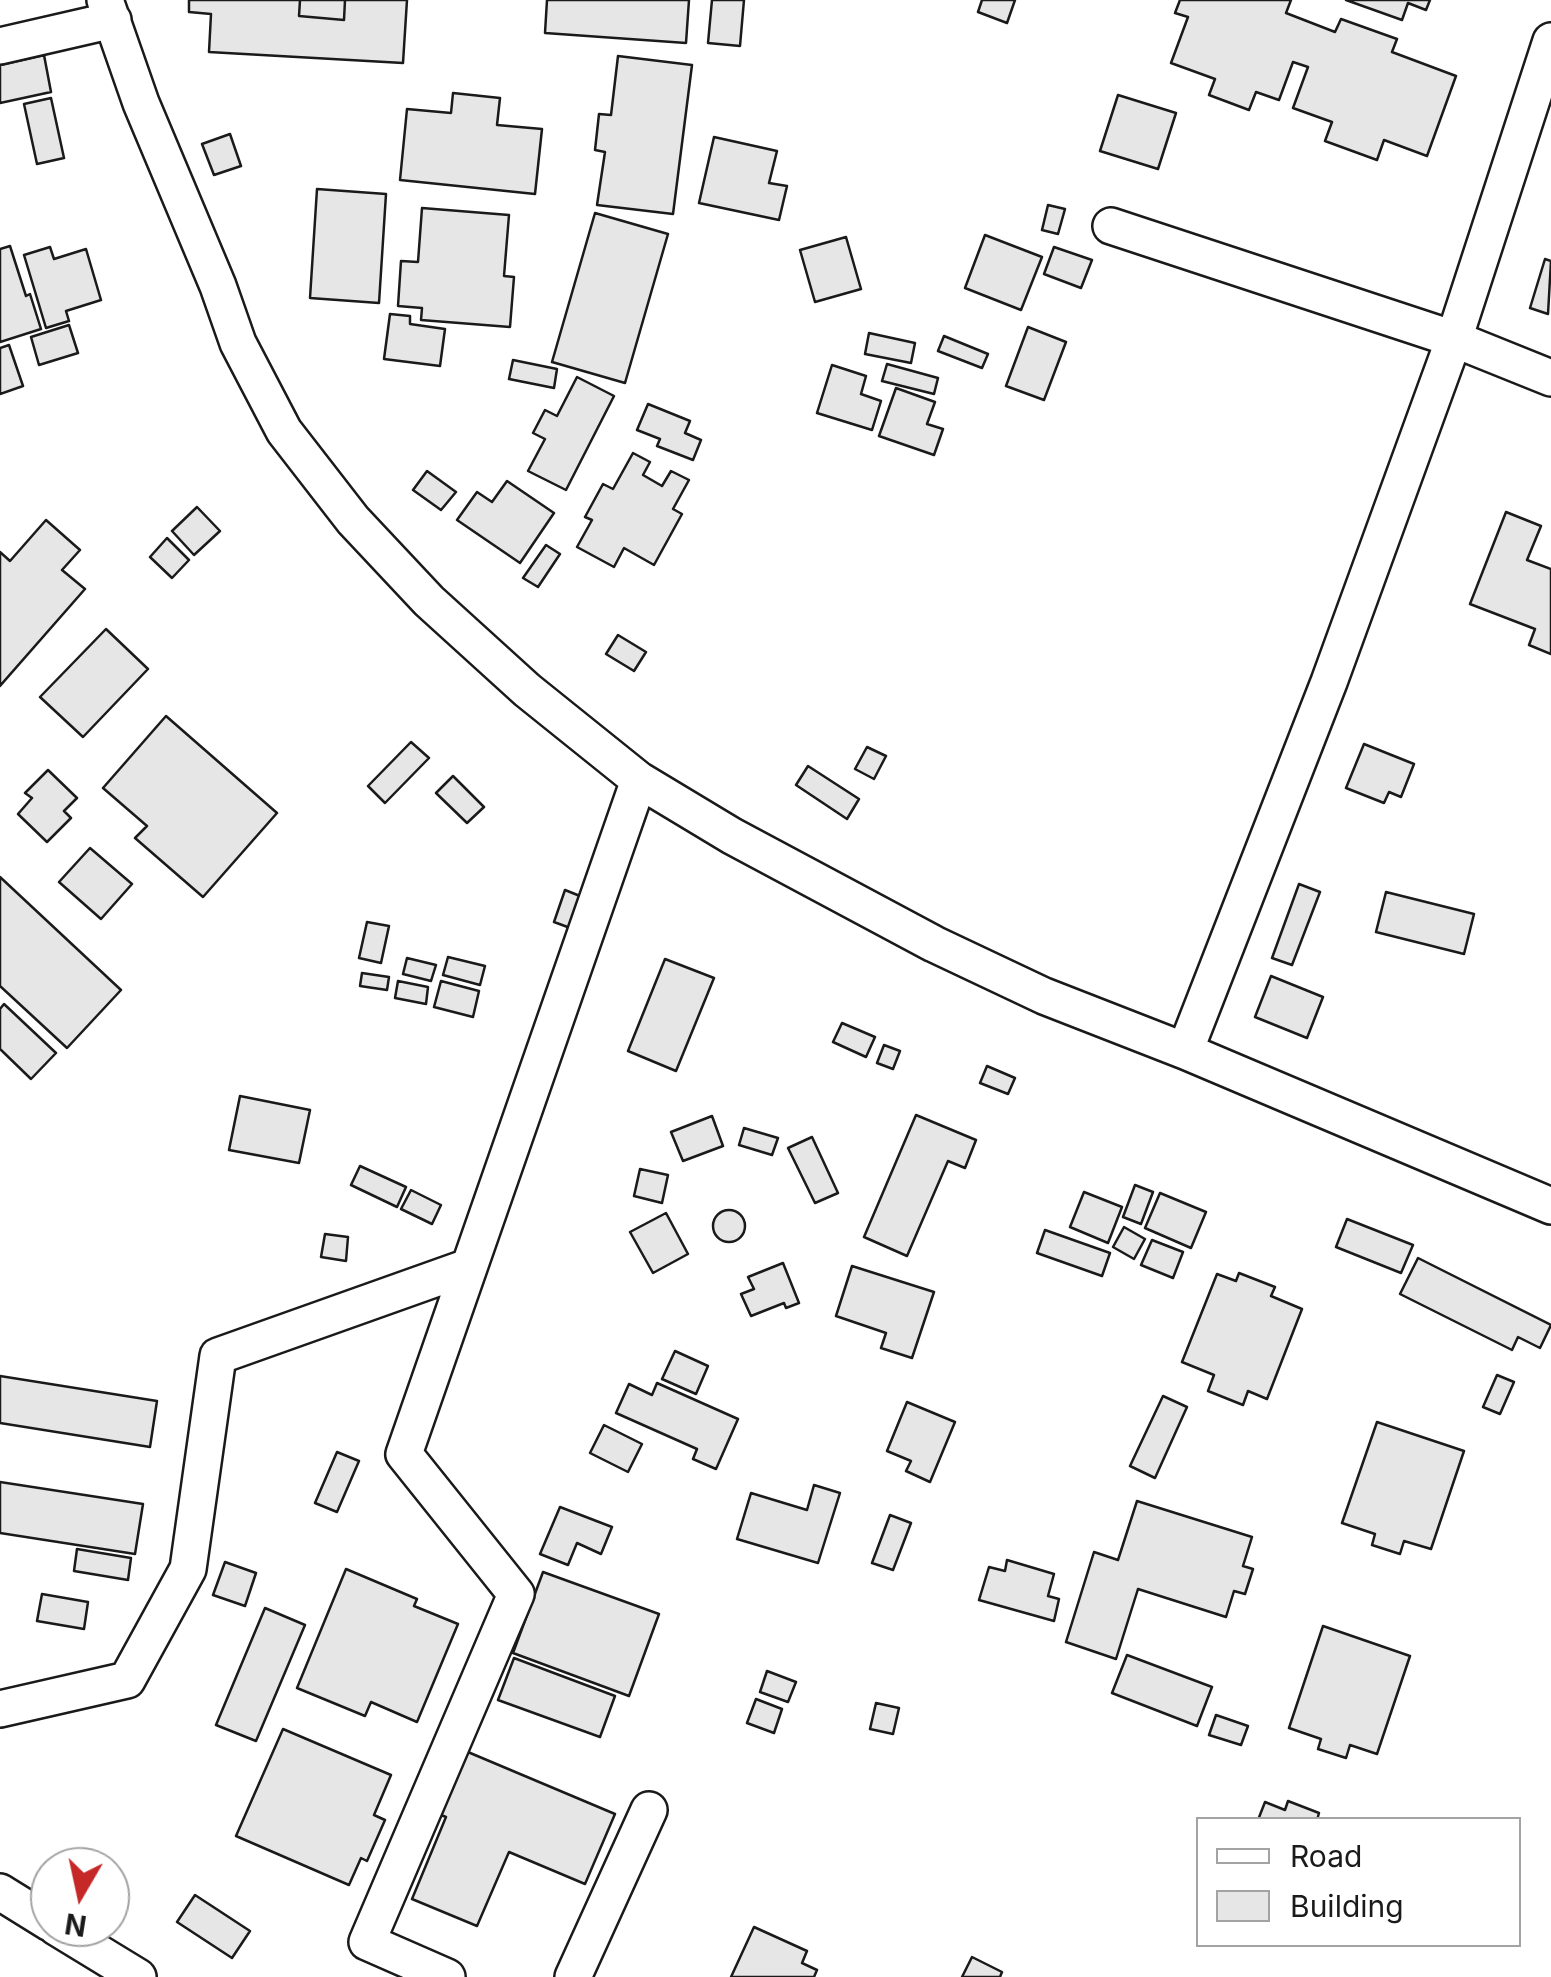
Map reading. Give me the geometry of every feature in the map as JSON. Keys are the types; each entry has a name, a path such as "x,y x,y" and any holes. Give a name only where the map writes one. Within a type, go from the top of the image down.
{"street":[{"path":"0,46 109,10 141,103 238,343 284,431 352,520 429,601 527,690 639,780 732,836 934,944 1044,996 1186,1051 1551,1206"},
{"path":"1186,1051 1329,682 1454,339 1551,41"},
{"path":"1112,226 1454,339 1551,378"},
{"path":"448,1977 366,1942 516,1594 404,1454 639,780"},
{"path":"0,1709 126,1680 188,1569 218,1356 468,1267"},
{"path":"573,1977 650,1810"},
{"path":"0,1892 30,1911"},
{"path":"89,1947 138,1977"}],"building":[{"path":"189,0 300,0 299,16 344,20 345,0 407,0 403,63 209,52 211,14 189,12"},
{"path":"300,0 345,0 344,20 299,16"},
{"path":"547,0 689,0 686,43 545,33"},
{"path":"712,0 744,0 740,46 708,43"},
{"path":"982,0 1015,0 1007,23 978,12"},
{"path":"1180,0 1291,0 1286,13 1335,32 1341,19 1397,39 1392,52 1456,76 1427,156 1384,140 1377,160 1325,141 1332,122 1293,108 1308,67 1293,62 1279,100 1256,92 1249,110 1209,95 1215,79 1171,63 1188,17 1175,13"},
{"path":"1346,0 1430,0 1426,10 1408,3 1402,20"},
{"path":"44,55 51,92 0,103 0,65"},
{"path":"618,56 692,65 673,214 597,205 605,152 595,150 599,114 611,115"},
{"path":"453,93 500,98 497,125 542,129 535,194 400,180 407,109 451,113"},
{"path":"1118,95 1176,113 1158,169 1100,151"},
{"path":"51,98 64,158 37,164 24,104"},
{"path":"230,134 241,166 214,175 202,144"},
{"path":"714,137 777,151 769,183 787,186 779,220 699,203"},
{"path":"317,189 386,194 379,303 310,298"},
{"path":"1048,205 1065,209 1058,234 1042,230"},
{"path":"422,208 509,215 504,276 514,277 510,327 421,320 422,308 398,306 401,261 418,262"},
{"path":"595,213 668,234 625,383 552,362"},
{"path":"985,235 1042,257 1021,310 965,288"},
{"path":"846,237 861,289 815,302 800,250"},
{"path":"10,246 41,329 0,342 0,249"},
{"path":"50,247 54,259 86,249 101,300 66,311 69,321 46,328 24,255"},
{"path":"1054,247 1092,260 1081,288 1044,274"},
{"path":"1545,259 1551,261 1548,314 1530,308"},
{"path":"390,314 410,316 410,324 445,329 440,366 384,359"},
{"path":"69,325 78,353 39,365 31,337"},
{"path":"1028,327 1066,342 1044,400 1006,386"},
{"path":"869,333 915,343 911,363 865,354"},
{"path":"944,336 988,354 982,368 938,351"},
{"path":"9,345 23,386 0,394 0,348"},
{"path":"513,360 557,369 554,388 509,379"},
{"path":"887,364 938,378 934,394 882,381"},
{"path":"832,365 866,376 861,394 881,401 872,430 817,413"},
{"path":"577,377 614,396 566,490 528,471 545,439 533,433 545,410 557,416"},
{"path":"896,388 935,402 927,424 943,429 934,455 879,436"},
{"path":"648,404 690,421 685,433 701,440 693,460 657,446 660,439 637,430"},
{"path":"633,453 650,462 643,475 662,486 671,471 689,480 673,509 682,514 654,565 624,548 614,567 577,547 592,520 585,517 603,484 613,489"},
{"path":"427,471 456,492 441,510 413,490"},
{"path":"507,481 554,513 520,563 457,520 477,492 492,502"},
{"path":"197,507 220,531 194,555 172,531"},
{"path":"1506,512 1541,526 1527,560 1551,569 1551,654 1529,645 1535,629 1470,604"},
{"path":"46,520 80,550 62,570 85,589 0,686 0,552 10,561"},
{"path":"167,538 189,560 172,578 150,557"},
{"path":"546,545 560,554 538,587 523,578"},
{"path":"106,629 148,669 83,737 40,697"},
{"path":"618,635 646,652 634,671 606,654"},
{"path":"166,716 277,813 203,897 135,838 147,826 103,788"},
{"path":"411,742 429,758 385,803 368,786"},
{"path":"1364,744 1414,764 1401,797 1389,792 1384,803 1346,788"},
{"path":"867,747 886,756 874,779 855,769"},
{"path":"808,766 859,799 847,819 796,785"},
{"path":"48,770 77,798 64,811 71,818 47,842 18,814 32,798 25,793"},
{"path":"453,776 484,807 467,823 436,793"},
{"path":"90,848 132,884 101,919 59,882"},
{"path":"0,877 121,990 67,1048 0,986"},
{"path":"1299,884 1320,892 1292,965 1272,958"},
{"path":"565,890 585,898 573,929 554,922"},
{"path":"1386,892 1474,914 1464,954 1376,932"},
{"path":"367,922 389,926 381,963 359,958"},
{"path":"448,957 485,966 480,985 443,975"},
{"path":"407,958 436,965 431,981 403,974"},
{"path":"665,959 714,978 676,1071 628,1051"},
{"path":"362,973 389,977 387,990 360,986"},
{"path":"1271,976 1323,997 1307,1038 1255,1017"},
{"path":"398,981 428,987 426,1004 395,998"},
{"path":"441,981 479,991 473,1017 434,1007"},
{"path":"4,1004 56,1053 31,1079 0,1049 0,1009"},
{"path":"842,1023 875,1037 866,1057 833,1042"},
{"path":"884,1045 900,1051 893,1069 877,1063"},
{"path":"987,1066 1015,1078 1008,1094 980,1083"},
{"path":"240,1096 310,1110 299,1163 229,1150"},
{"path":"916,1115 976,1140 965,1168 948,1161 907,1256 864,1237"},
{"path":"712,1116 723,1146 683,1161 671,1132"},
{"path":"744,1128 778,1138 772,1155 739,1145"},
{"path":"812,1137 838,1193 815,1203 788,1148"},
{"path":"360,1166 406,1187 397,1207 351,1185"},
{"path":"640,1169 668,1175 662,1203 634,1196"},
{"path":"1135,1185 1153,1192 1141,1224 1123,1217"},
{"path":"411,1190 441,1205 432,1224 401,1209"},
{"path":"1084,1192 1122,1207 1108,1243 1070,1227"},
{"path":"1160,1193 1206,1212 1191,1248 1145,1228"},
{"path":"729,1210 741,1214 745,1226 741,1238 729,1242 717,1238 713,1226 717,1214"},
{"path":"666,1213 688,1254 653,1273 630,1232"},
{"path":"1347,1219 1413,1245 1401,1273 1336,1247"},
{"path":"1124,1227 1145,1239 1134,1259 1113,1247"},
{"path":"1045,1230 1110,1253 1102,1276 1037,1253"},
{"path":"325,1234 348,1237 346,1261 321,1257"},
{"path":"1152,1240 1183,1252 1173,1278 1141,1265"},
{"path":"1418,1258 1551,1325 1540,1348 1518,1337 1512,1350 1400,1294"},
{"path":"783,1263 799,1303 786,1308 784,1303 751,1316 741,1294 754,1289 748,1277"},
{"path":"852,1266 934,1292 912,1358 881,1348 886,1333 836,1316"},
{"path":"1239,1273 1275,1287 1271,1296 1302,1309 1267,1399 1248,1391 1243,1405 1208,1391 1214,1375 1182,1362 1217,1274 1236,1281"},
{"path":"675,1351 708,1366 696,1394 662,1379"},
{"path":"1497,1375 1514,1382 1500,1414 1483,1407"},
{"path":"0,1376 157,1401 150,1447 0,1423"},
{"path":"657,1383 738,1419 716,1469 693,1459 697,1449 616,1413 629,1384 652,1395"},
{"path":"1163,1396 1187,1407 1155,1478 1130,1466"},
{"path":"907,1402 955,1422 930,1482 906,1471 911,1461 887,1451"},
{"path":"1377,1422 1464,1451 1431,1549 1404,1541 1400,1554 1372,1545 1375,1534 1342,1523"},
{"path":"604,1425 642,1444 628,1472 590,1453"},
{"path":"337,1452 359,1461 337,1512 315,1503"},
{"path":"0,1482 143,1504 135,1554 0,1533"},
{"path":"814,1485 840,1493 818,1563 737,1539 751,1493 807,1510"},
{"path":"1137,1501 1252,1537 1243,1566 1253,1569 1245,1594 1234,1591 1226,1617 1138,1589 1116,1659 1066,1642 1094,1552 1118,1560"},
{"path":"560,1507 612,1527 601,1554 577,1543 568,1565 540,1554"},
{"path":"890,1515 911,1523 893,1570 872,1563"},
{"path":"77,1549 131,1558 128,1580 74,1571"},
{"path":"1007,1560 1054,1574 1048,1596 1059,1599 1054,1621 979,1600 989,1567 1005,1571"},
{"path":"225,1562 256,1573 245,1606 213,1595"},
{"path":"346,1569 417,1599 414,1606 458,1624 417,1722 371,1702 365,1716 297,1688"},
{"path":"543,1572 659,1614 629,1696 513,1653"},
{"path":"42,1594 88,1602 84,1629 37,1621"},
{"path":"265,1608 305,1625 256,1741 216,1725"},
{"path":"1323,1626 1410,1656 1377,1754 1350,1745 1346,1758 1318,1749 1321,1739 1289,1728"},
{"path":"1127,1655 1212,1687 1197,1726 1112,1693"},
{"path":"514,1658 615,1696 600,1737 498,1700"},
{"path":"767,1671 796,1682 788,1702 760,1692"},
{"path":"756,1699 782,1709 774,1733 747,1723"},
{"path":"876,1703 899,1708 893,1734 870,1729"},
{"path":"1216,1715 1248,1726 1241,1745 1209,1735"},
{"path":"283,1729 391,1775 374,1815 385,1820 367,1861 361,1858 349,1885 236,1836"},
{"path":"456,1747 615,1814 585,1884 509,1852 477,1926 412,1899 446,1817 428,1810"},
{"path":"1288,1801 1319,1813 1318,1817 1259,1817 1265,1802 1285,1810"},
{"path":"195,1895 250,1931 232,1958 177,1922"},
{"path":"754,1927 807,1951 802,1963 817,1970 814,1977 731,1977"},
{"path":"972,1957 1002,1972 1000,1977 962,1977"}]}
